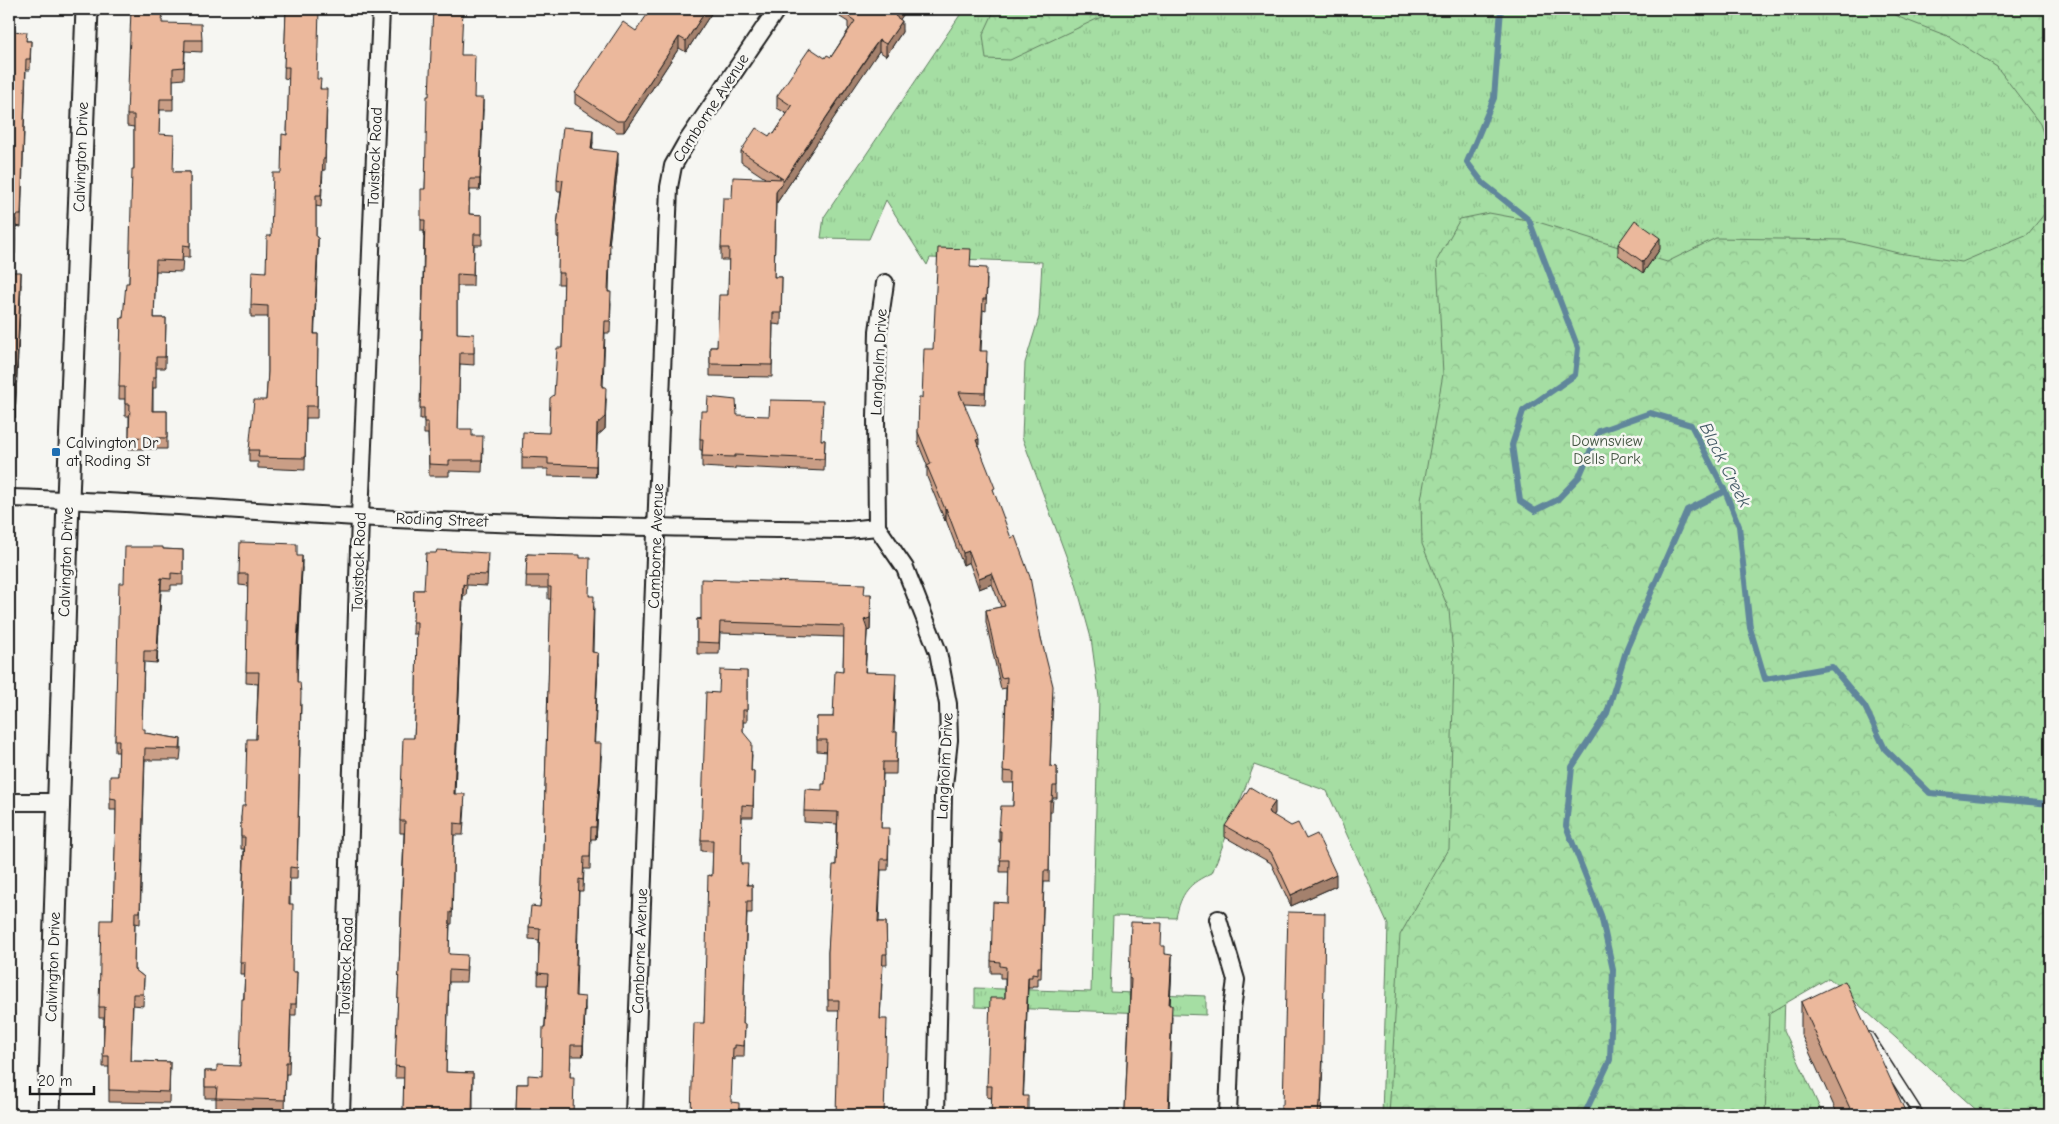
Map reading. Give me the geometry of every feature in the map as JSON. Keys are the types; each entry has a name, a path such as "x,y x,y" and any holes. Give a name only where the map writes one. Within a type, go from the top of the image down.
{"street":[{"name":"Calvington Drive","path":"49,1115 68,499 87,9"},
{"name":"Tavistock Road","path":"341,1115 360,517 381,9"},
{"name":"Camborne Avenue","path":"634,1115 669,187 673,166 686,143 777,9"},
{"name":"Langholm Drive","path":"885,282 878,331 876,527 905,568 938,652 948,704 950,740 943,795 936,1115"},
{"name":"Roding Street","path":"9,498 68,499 360,517 655,528 848,530 876,527"},
{"path":"9,802 58,802"},
{"path":"1218,919 1236,980 1232,1009 1228,1115"}],"lane":[{"path":"1866,1032 1919,1115"}],"green space":[{"name":"Downsview Dells Park","path":"964,9 2050,9 2050,244 2025,264 2050,289 2050,1115 1835,969 1785,994 1784,1030 1823,1115 1382,1115 1388,925 1327,791 1254,765 1212,873 1197,881 1187,890 1180,902 1176,918 1113,916 1110,992 1206,996 1206,1015 975,1007 975,988 1091,992 1099,697 1091,638 1075,580 1022,437 1025,363 1039,317 1042,262 930,258 927,265 886,200 869,239 821,238 824,217"},
{"path":"995,9 1118,9 1010,60 986,59 983,35"},
{"path":"1886,9 2050,9 2050,154 2040,124 1997,67 1950,37 1901,18"},
{"path":"2050,198 2050,1115 1982,1115 1829,978 1769,1013 1765,1115 1389,1115 1400,935 1449,849 1454,665 1449,610 1422,544 1421,500 1443,374 1437,260 1460,219 1489,213 1538,222 1667,262 1716,238 1844,240 1898,253 1962,262 2028,234 2045,213"}],"building":[{"path":"131,9 163,9 162,23 201,24 202,40 185,40 184,67 173,68 173,99 160,99 159,134 174,135 173,172 190,172 190,246 183,245 182,261 156,260 154,318 166,318 165,357 156,357 156,377 153,377 152,411 167,411 167,438 129,437 130,404 125,404 125,387 119,387 121,318 123,318 126,283 129,283 132,169 134,169 134,115 127,115"},
{"path":"286,9 319,9 317,79 321,79 320,89 327,89 325,159 323,159 321,195 316,195 316,237 318,238 314,334 318,334 317,406 306,406 305,458 258,457 259,450 249,450 254,400 266,400 268,306 251,305 252,271 266,272 267,236 271,236 273,173 281,173 282,134 287,135 289,67 284,67"},
{"path":"433,9 463,9 461,55 475,55 474,98 483,98 480,179 470,179 469,214 482,215 482,234 474,234 473,275 457,274 457,333 474,334 474,353 460,353 458,429 472,429 472,436 483,436 482,460 449,460 449,465 429,464 428,422 424,422 424,408 420,408 425,220 421,220 421,189 425,189 427,96 429,96"},
{"path":"651,9 707,9 686,41 679,37 624,121 617,121 575,93 623,22 636,31"},
{"path":"845,9 900,9 895,16 902,21 886,44 879,40 873,48 776,192 774,277 782,277 781,313 773,313 772,365 710,364 710,347 717,347 719,295 728,295 729,248 721,248 723,198 732,198 733,177 783,179 741,151 756,128 769,136 771,133 774,134 792,106 777,96 810,48 825,58 827,55 831,57 855,21 848,16 851,12"},
{"path":"9,31 27,32 26,41 31,41 30,59 26,59 21,215 16,215 15,242 9,242"},
{"path":"563,127 593,130 591,149 618,152 608,244 610,244 608,292 611,292 610,321 605,321 602,387 606,387 605,417 597,424 596,466 548,464 548,458 522,457 523,432 549,433 550,398 554,395 557,348 562,348 564,273 558,273 559,226 557,226 563,180 557,179"},
{"path":"1635,220 1660,238 1643,262 1618,244"},
{"path":"938,248 971,249 970,267 987,268 986,299 983,299 980,351 987,351 985,393 959,392 979,439 976,440 995,488 993,489 1011,538 1015,536 1030,577 1041,638 1053,686 1050,766 1057,767 1057,786 1053,786 1052,801 1050,801 1049,871 1044,871 1041,967 1038,967 1038,975 1032,974 1032,977 1028,977 1023,1096 1028,1096 1028,1115 991,1115 992,1086 987,1086 990,998 1005,998 1006,967 1000,966 1000,962 991,961 993,902 1008,903 1009,860 1000,860 1001,831 999,831 1001,806 1013,806 1014,772 1003,771 1007,677 1001,678 986,610 1005,606 992,573 979,578 969,551 963,553 927,466 931,464 918,432 919,398 922,398 924,349 933,349"},
{"path":"9,272 21,272 15,406 11,406 10,450 9,450"},
{"path":"708,397 736,400 737,415 769,416 770,400 823,401 821,440 825,440 824,459 735,455 735,457 702,456 703,439 700,439 701,411 707,411"},
{"path":"240,542 297,544 297,556 302,556 297,647 297,682 300,682 301,693 297,868 290,867 289,904 293,904 292,972 297,972 296,1004 291,1004 289,1062 286,1062 285,1100 216,1098 217,1087 205,1087 205,1071 217,1071 217,1065 240,1066 245,962 240,962 245,837 241,837 241,817 242,806 245,806 247,739 256,739 259,672 246,672 248,574 239,574"},
{"path":"125,547 163,547 163,549 183,550 183,574 171,573 171,579 161,578 157,651 144,651 142,729 145,729 145,733 181,739 180,749 145,748 140,912 135,912 134,969 144,977 143,994 133,994 131,1061 170,1062 169,1092 109,1090 109,1056 103,1056 105,1007 99,1007 101,920 113,920 116,799 110,798 110,776 118,776 119,740 115,740 119,583 124,583"},
{"path":"437,550 488,553 487,575 467,574 466,585 463,584 454,794 465,794 463,824 454,823 452,913 450,912 449,954 467,955 466,971 449,970 446,1072 473,1073 472,1114 403,1111 404,1067 395,1066 405,821 400,821 403,738 414,738 416,697 417,622 413,622 414,590 424,590 426,553 436,553"},
{"path":"527,554 580,555 580,558 590,558 589,596 594,596 592,652 598,653 594,743 601,743 600,772 596,827 591,827 590,857 584,857 583,880 579,879 575,996 585,997 583,1045 571,1045 570,1077 574,1077 573,1115 549,1115 549,1110 516,1109 517,1084 528,1084 528,1075 542,1076 543,1027 545,1027 548,974 538,973 540,928 529,927 531,906 540,907 542,886 551,587 548,587 548,576 526,576"},
{"path":"701,579 865,584 864,594 871,594 870,618 864,620 867,629 865,672 896,673 893,732 897,732 896,762 883,762 881,828 889,828 888,859 881,859 878,922 886,922 887,954 883,954 880,1019 887,1019 884,1115 836,1115 839,1000 828,1000 828,952 833,865 836,865 838,812 804,811 805,789 822,790 822,784 825,784 827,740 817,740 817,717 833,717 835,671 843,672 844,626 720,622 719,643 697,642 697,619 701,620"},
{"path":"720,670 747,671 747,710 743,710 743,732 752,743 751,771 754,771 753,806 742,805 741,864 748,864 747,885 752,885 752,901 747,901 744,1046 735,1045 735,1048 733,1048 731,1102 739,1103 739,1115 691,1115 694,1023 704,1023 708,875 712,876 713,840 701,840 706,692 719,693"},
{"path":"1250,787 1275,802 1268,812 1291,826 1298,823 1306,839 1317,834 1336,874 1291,895 1271,852 1225,826"},
{"path":"1288,912 1325,913 1323,1049 1321,1102 1319,1102 1318,1115 1281,1115 1281,1105 1283,1105"},
{"path":"1131,922 1162,923 1161,946 1165,946 1165,954 1172,955 1169,1005 1172,1005 1168,1114 1164,1115 1117,1115 1117,1110 1125,1110 1131,979 1129,978"},
{"path":"1845,981 1907,1115 1853,1115 1801,1002"}],"waterway":[{"name":"Black Creek","path":"1501,9 1494,98 1467,162 1483,183 1529,220 1578,348 1575,375 1523,411 1512,445 1520,501 1535,511 1557,500 1579,477 1599,431 1650,413 1691,425 1725,491 1739,526 1750,628 1765,679 1832,667 1865,707 1885,749 1930,793 2050,804"},
{"path":"1584,1115 1610,1060 1613,970 1601,915 1566,826 1572,767 1607,713 1627,648 1687,510 1725,491"}],"place":[{"name":"Calvington Dr at Roding St","path":"56,452"}]}
